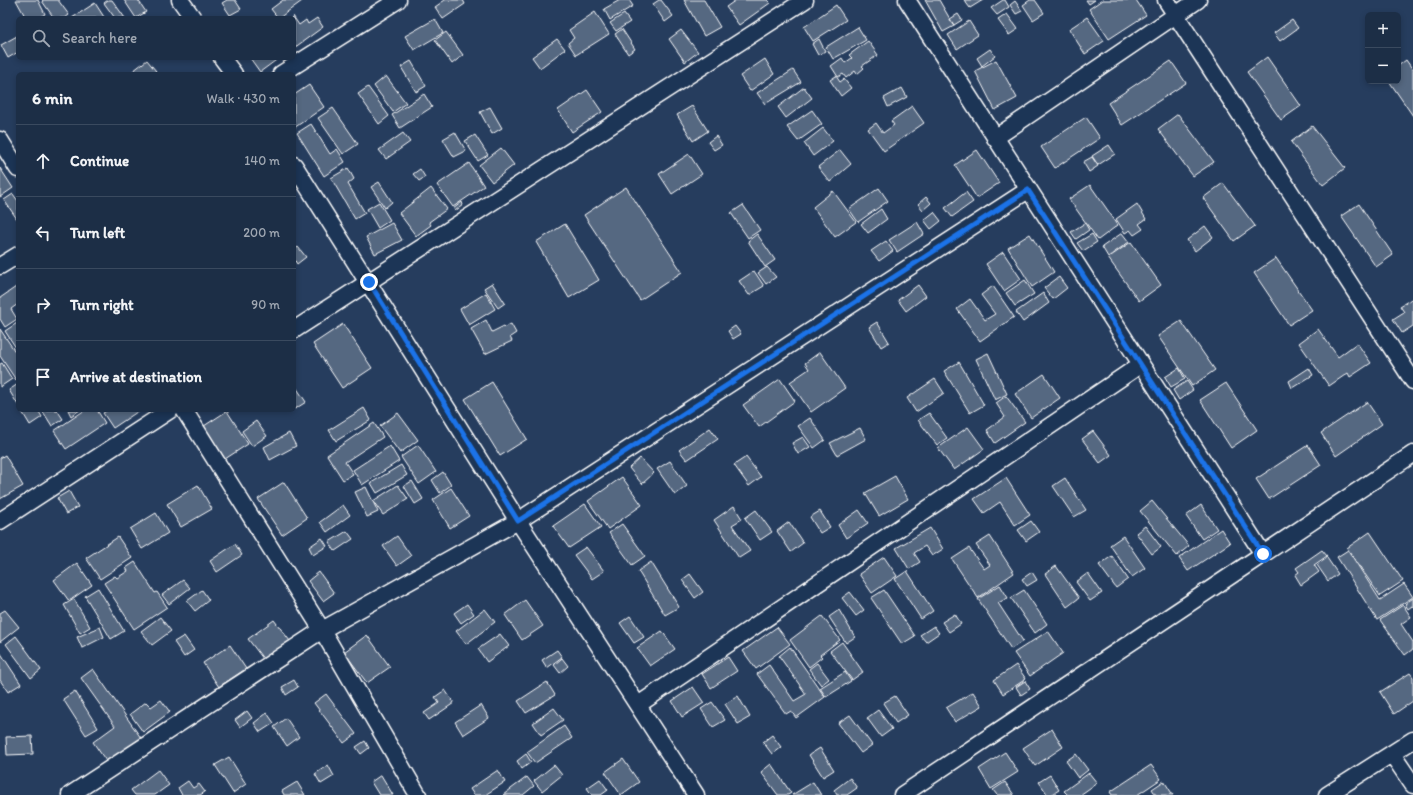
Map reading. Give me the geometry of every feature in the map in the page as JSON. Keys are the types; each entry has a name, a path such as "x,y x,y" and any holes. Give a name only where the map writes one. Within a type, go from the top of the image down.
{"street":[{"path":"180,0 192,16"},
{"path":"284,72 398,0"},
{"path":"296,329 805,0"},
{"path":"906,0 1263,554"},
{"path":"1166,0 1413,381"},
{"path":"995,138 1198,0"},
{"path":"224,60 232,72"},
{"path":"0,140 16,166"},
{"path":"296,168 518,521 696,795"},
{"path":"70,795 322,630 518,521 1028,190"},
{"path":"0,266 16,257"},
{"path":"638,705 1140,365"},
{"path":"0,521 167,412"},
{"path":"185,412 322,630 418,795"},
{"path":"902,795 1413,454"},
{"path":"1327,795 1413,740"},
{"path":"1392,754 1413,785"}],"building":[{"path":"16,0 38,0 45,14 42,16 25,16"},
{"path":"58,0 69,15 53,16 42,1"},
{"path":"108,0 112,0 124,16 114,16 104,3"},
{"path":"124,0 138,0 146,12 139,16 135,16"},
{"path":"227,0 235,0 241,9 230,15 222,3"},
{"path":"283,0 302,1 282,16 276,16 271,9"},
{"path":"445,0 463,0 465,4 443,19 435,7"},
{"path":"620,0 629,0 633,6 610,20 604,9"},
{"path":"661,0 673,16 665,22 653,4"},
{"path":"684,0 704,0 720,27 704,36"},
{"path":"736,0 767,0 770,3 739,25 726,7"},
{"path":"925,0 939,0 954,26 943,32"},
{"path":"964,0 983,0 970,8"},
{"path":"1005,0 1009,7 997,15 991,8"},
{"path":"1030,0 1035,0 1044,13 1033,20 1023,5"},
{"path":"1086,0 1095,0 1089,4"},
{"path":"1102,0 1136,0 1146,15 1109,39 1089,9"},
{"path":"1015,1 1022,11 1016,14 1010,5"},
{"path":"95,3 103,16 75,16"},
{"path":"836,5 846,20 813,41 804,27"},
{"path":"595,12 609,34 576,55 568,43 574,38 569,30"},
{"path":"624,14 630,22 616,31 610,23"},
{"path":"958,14 962,20 954,25 950,19"},
{"path":"1007,14 1018,29 1009,35 998,20"},
{"path":"1087,17 1104,41 1085,54 1069,29"},
{"path":"317,18 323,27 296,47 296,20 299,25 306,20 308,24"},
{"path":"435,19 443,33 414,50 405,36"},
{"path":"1292,20 1298,28 1280,41 1274,33"},
{"path":"969,21 978,35 957,49 948,35"},
{"path":"858,27 866,40 833,59 826,47"},
{"path":"622,29 635,49 628,54 615,34"},
{"path":"681,30 698,52 685,62 669,39"},
{"path":"446,32 463,55 452,64 435,40"},
{"path":"16,37 16,53 8,58 1,45"},
{"path":"557,39 565,49 540,68 532,57"},
{"path":"819,39 825,51 818,55 812,44"},
{"path":"868,41 878,55 862,66 864,68 857,74 855,71 846,78 843,74 838,77 831,66 842,58 845,63 852,58 849,55"},
{"path":"990,49 995,56 982,66 977,58"},
{"path":"1267,57 1301,106 1281,120 1247,72"},
{"path":"765,59 774,74 750,91 740,76"},
{"path":"147,60 156,71 155,72 132,72"},
{"path":"251,60 276,60 260,72"},
{"path":"996,60 1017,98 995,110 975,71"},
{"path":"1406,60 1413,70 1413,116 1391,84 1401,84 1401,64"},
{"path":"411,61 426,86 416,92 401,67"},
{"path":"1171,61 1186,83 1122,125 1108,103"},
{"path":"793,70 801,82 765,104 757,93"},
{"path":"386,76 406,103 393,112 374,86"},
{"path":"836,76 840,82 844,79 851,88 841,96 830,80"},
{"path":"309,85 324,107 296,127 296,94"},
{"path":"368,87 389,116 379,124 358,94"},
{"path":"804,87 812,98 786,118 778,107"},
{"path":"902,88 907,97 888,107 884,98"},
{"path":"587,90 602,112 572,132 558,110"},
{"path":"424,94 432,107 400,128 392,115"},
{"path":"692,106 708,131 693,141 677,115"},
{"path":"912,106 924,123 884,151 868,129 876,123 883,133 894,125 891,121"},
{"path":"490,107 502,128 492,134 480,112"},
{"path":"333,108 358,144 343,154 318,118"},
{"path":"812,110 822,124 798,141 787,127"},
{"path":"1178,114 1214,162 1193,176 1158,129"},
{"path":"1086,117 1100,138 1055,168 1041,147"},
{"path":"311,124 330,154 337,149 345,162 324,176 297,133"},
{"path":"1312,126 1345,168 1323,185 1291,142"},
{"path":"823,128 833,141 813,156 804,143"},
{"path":"455,132 466,151 454,157 443,139"},
{"path":"403,133 410,142 386,159 379,150"},
{"path":"475,135 488,155 478,161 465,141"},
{"path":"716,136 722,145 714,150 708,142"},
{"path":"1109,145 1115,154 1098,165 1092,156"},
{"path":"501,148 514,165 492,182 479,165"},
{"path":"840,150 851,164 830,182 818,167"},
{"path":"977,150 999,183 977,198 955,165"},
{"path":"689,154 702,174 672,194 659,174"},
{"path":"1092,157 1098,166 1089,172 1083,162"},
{"path":"469,163 484,186 453,207 437,185"},
{"path":"0,168 13,188 0,197"},
{"path":"348,168 354,179 348,184 365,213 355,219 331,178"},
{"path":"420,169 425,177 419,181 413,174"},
{"path":"379,182 392,202 385,208 371,187"},
{"path":"1223,183 1255,226 1234,241 1203,198"},
{"path":"1090,185 1118,225 1098,240 1069,199"},
{"path":"626,187 682,272 640,300 584,215"},
{"path":"431,188 447,209 429,222 431,225 416,236 399,213"},
{"path":"879,188 888,201 858,222 849,209"},
{"path":"833,191 856,222 835,237 813,207"},
{"path":"966,192 973,202 952,217 945,208"},
{"path":"13,194 16,198 16,218 4,200"},
{"path":"926,197 931,203 923,210 918,204"},
{"path":"379,202 390,220 378,228 367,209"},
{"path":"462,202 463,205 455,211 453,209"},
{"path":"1137,204 1146,219 1139,224 1143,229 1134,235 1130,230 1125,233 1116,219"},
{"path":"1359,204 1393,255 1376,267 1341,216"},
{"path":"743,205 760,230 748,238 731,213"},
{"path":"881,209 887,219 868,233 861,224"},
{"path":"934,212 941,221 931,229 924,220"},
{"path":"917,222 924,234 897,252 889,240"},
{"path":"392,223 402,240 375,254 366,237"},
{"path":"1085,223 1089,230 1076,239 1071,232"},
{"path":"565,224 599,280 569,298 536,242"},
{"path":"1205,226 1213,237 1195,251 1187,240"},
{"path":"1122,233 1129,242 1108,257 1102,247"},
{"path":"757,234 775,260 765,267 748,241"},
{"path":"1030,234 1054,272 1032,287 1008,248"},
{"path":"1092,234 1097,242 1083,251 1077,243"},
{"path":"886,241 893,251 879,261 871,251"},
{"path":"1131,242 1161,285 1139,301 1108,258"},
{"path":"298,247 306,257 297,264 296,262 296,248"},
{"path":"1003,252 1021,279 1004,291 986,264"},
{"path":"1276,258 1312,310 1289,325 1254,273"},
{"path":"767,267 776,277 766,284 758,273"},
{"path":"754,271 764,286 749,295 739,281"},
{"path":"1059,277 1067,288 1053,299 1044,288"},
{"path":"1025,280 1034,294 1015,306 1006,293"},
{"path":"492,283 505,303 498,308 484,288"},
{"path":"918,285 926,296 906,311 898,300"},
{"path":"993,286 1014,317 980,341 957,309 970,299 985,320 995,314 981,295"},
{"path":"16,287 16,305 11,309 16,320 5,327 0,319 0,298"},
{"path":"486,293 495,309 469,325 460,309"},
{"path":"1043,293 1049,303 1023,322 1016,312"},
{"path":"1413,298 1413,326 1402,333 1393,319 1404,312 1400,306"},
{"path":"486,320 492,332 511,324 516,333 510,337 512,341 485,354 471,329"},
{"path":"1181,321 1215,370 1192,386 1158,336"},
{"path":"877,322 889,342 881,347 869,327"},
{"path":"16,324 16,348 5,331"},
{"path":"343,324 372,368 342,388 313,344"},
{"path":"735,326 741,334 733,339 728,331"},
{"path":"0,329 16,353 16,380 0,356"},
{"path":"1318,329 1338,357 1357,343 1371,363 1350,377 1348,373 1329,386 1299,343"},
{"path":"820,352 845,388 811,412 790,382 809,369 805,363"},
{"path":"988,353 1007,394 995,400 976,359"},
{"path":"959,362 984,405 970,413 944,371"},
{"path":"2,363 12,379 0,387 0,364"},
{"path":"1179,368 1185,379 1171,387 1165,377"},
{"path":"1309,368 1313,375 1292,388 1289,381"},
{"path":"1044,374 1060,398 1031,418 1015,394"},
{"path":"780,379 795,401 759,427 743,405"},
{"path":"935,379 944,393 916,412 907,398"},
{"path":"1187,381 1193,390 1179,400 1173,390"},
{"path":"492,382 527,439 500,456 465,399"},
{"path":"1226,383 1257,430 1231,448 1200,400"},
{"path":"16,385 16,402 9,390"},
{"path":"296,387 306,402 296,408"},
{"path":"1006,396 1025,422 995,443 987,430 1005,417 996,403"},
{"path":"1367,402 1382,424 1336,456 1321,433"},
{"path":"364,408 371,420 336,441 329,430"},
{"path":"22,412 39,412 42,417 30,425"},
{"path":"43,412 58,412 63,419 52,426"},
{"path":"69,412 77,412 71,416"},
{"path":"82,412 98,412 105,423 66,449 54,431"},
{"path":"105,412 137,412 113,428 103,413"},
{"path":"228,412 248,444 225,459 204,426"},
{"path":"398,413 418,440 400,453 380,426"},
{"path":"929,413 947,438 937,445 918,420"},
{"path":"810,418 825,440 814,448 798,426"},
{"path":"256,421 267,436 252,446 242,431"},
{"path":"374,423 383,437 345,462 353,474 343,480 327,455"},
{"path":"968,427 984,449 954,470 938,448"},
{"path":"710,428 718,439 687,460 679,450"},
{"path":"860,428 866,439 837,455 830,443"},
{"path":"1093,431 1111,455 1100,463 1082,439"},
{"path":"289,433 296,446 270,460 264,447"},
{"path":"803,437 810,447 798,454 792,443"},
{"path":"418,445 436,472 419,484 401,457"},
{"path":"1308,445 1321,465 1269,499 1256,479"},
{"path":"390,446 399,461 362,485 353,470"},
{"path":"5,455 23,486 0,499 0,458"},
{"path":"746,457 761,477 749,486 734,465"},
{"path":"640,458 654,473 642,484 629,468"},
{"path":"670,461 687,486 675,495 657,469"},
{"path":"401,465 407,475 377,493 371,483"},
{"path":"443,472 451,485 440,493 432,480"},
{"path":"895,476 908,499 879,516 865,493"},
{"path":"622,477 642,505 608,529 588,501"},
{"path":"1006,478 1030,515 1015,525 1000,502 984,513 974,499"},
{"path":"1065,478 1086,510 1074,517 1053,486"},
{"path":"412,481 423,499 415,504 404,486"},
{"path":"284,482 307,518 282,535 258,499"},
{"path":"198,485 212,509 181,527 167,504"},
{"path":"398,485 408,499 383,515 373,501"},
{"path":"366,487 378,512 367,517 355,492"},
{"path":"451,488 469,516 450,528 433,500"},
{"path":"69,491 78,507 66,514 57,498"},
{"path":"1152,501 1189,546 1177,556 1140,511"},
{"path":"585,504 601,527 569,548 553,526"},
{"path":"343,505 350,515 327,532 320,522"},
{"path":"1201,505 1217,529 1202,539 1186,516"},
{"path":"734,506 742,519 732,525 750,551 739,558 714,520"},
{"path":"756,510 772,532 760,540 745,518"},
{"path":"859,510 868,523 846,538 838,525"},
{"path":"820,511 830,527 820,533 810,517"},
{"path":"156,513 168,533 142,549 130,529"},
{"path":"1031,521 1039,532 1026,541 1018,530"},
{"path":"789,522 803,543 791,552 777,531"},
{"path":"622,524 645,556 632,565 609,533"},
{"path":"1145,526 1161,547 1152,554 1136,533"},
{"path":"930,528 943,549 932,556 925,546 914,553 920,562 909,569 896,548"},
{"path":"1221,529 1230,543 1188,571 1179,558"},
{"path":"347,531 353,539 335,551 329,542"},
{"path":"1370,532 1403,581 1380,596 1347,548"},
{"path":"397,536 411,556 397,566 383,546"},
{"path":"990,536 1014,573 978,598 952,559 969,548 984,569 990,565 976,545"},
{"path":"1123,536 1145,568 1132,577 1110,545"},
{"path":"118,537 132,558 100,579 86,558"},
{"path":"322,538 327,546 313,555 309,547"},
{"path":"235,544 242,555 217,572 210,561"},
{"path":"586,547 604,571 592,579 574,555"},
{"path":"1322,550 1327,556 1314,565 1319,572 1301,585 1295,575 1299,572 1296,568"},
{"path":"1348,550 1380,600 1404,584 1413,597 1377,620 1337,557"},
{"path":"1112,556 1128,579 1116,588 1099,565"},
{"path":"884,557 897,576 872,593 859,574"},
{"path":"1327,558 1338,574 1328,581 1317,565"},
{"path":"135,562 155,593 157,592 167,607 134,629 104,583 115,576 117,578 128,571 126,568"},
{"path":"651,562 679,607 665,615 638,571"},
{"path":"77,563 92,585 69,601 54,580"},
{"path":"1056,566 1079,598 1067,607 1045,574"},
{"path":"907,571 933,611 921,619 895,579"},
{"path":"319,572 334,593 323,601 308,581"},
{"path":"1032,572 1037,580 1027,586 1022,579"},
{"path":"1088,573 1102,593 1090,601 1076,582"},
{"path":"690,574 703,592 695,598 682,580"},
{"path":"183,580 190,588 169,604 162,595"},
{"path":"1000,585 1008,598 998,603 1023,641 1011,649 978,599"},
{"path":"98,588 124,631 111,639 85,596"},
{"path":"202,590 209,600 195,611 187,601"},
{"path":"884,590 915,636 902,644 871,598"},
{"path":"1024,590 1047,624 1035,633 1011,598"},
{"path":"850,592 864,610 856,616 842,598"},
{"path":"1413,598 1413,607 1412,606 1408,609 1405,604"},
{"path":"74,599 90,627 80,633 64,605"},
{"path":"525,600 543,626 522,640 505,615"},
{"path":"467,604 474,614 461,623 454,613"},
{"path":"1403,605 1411,617 1401,624 1413,642 1413,649 1405,655 1380,620"},
{"path":"485,609 495,622 466,644 456,631"},
{"path":"5,610 19,627 0,642 0,613"},
{"path":"839,610 855,637 846,643 829,617"},
{"path":"955,614 961,624 949,632 942,622"},
{"path":"630,616 644,637 634,643 620,623"},
{"path":"822,616 840,640 820,655 822,657 809,667 790,640"},
{"path":"160,617 171,631 152,645 141,631"},
{"path":"274,620 290,641 264,660 248,639"},
{"path":"934,626 939,633 926,642 920,635"},
{"path":"100,627 104,637 82,648 77,637"},
{"path":"777,627 790,644 756,669 743,651"},
{"path":"662,631 675,649 650,666 637,648"},
{"path":"1048,631 1063,653 1030,676 1014,653"},
{"path":"500,634 509,646 487,662 478,649"},
{"path":"367,635 390,667 367,683 344,652"},
{"path":"16,636 41,670 31,678 6,644"},
{"path":"184,636 194,650 184,657 174,642"},
{"path":"842,642 863,672 852,680 830,651"},
{"path":"230,645 246,669 219,687 203,663"},
{"path":"790,647 825,697 796,718 791,711 786,714 757,674 769,665 794,701 806,694 779,656"},
{"path":"557,650 562,657 547,668 542,660"},
{"path":"0,652 21,684 8,692 0,680"},
{"path":"728,657 737,671 711,688 702,674"},
{"path":"562,658 568,666 560,673 554,665"},
{"path":"817,663 829,679 821,685 809,669"},
{"path":"1016,665 1026,679 1003,694 994,680"},
{"path":"93,669 141,738 131,745 134,751 129,755 125,749 106,761 93,742 115,726 81,678"},
{"path":"845,672 851,681 826,697 820,688"},
{"path":"1410,673 1413,677 1413,701 1394,714 1380,692"},
{"path":"294,680 298,687 286,695 282,687"},
{"path":"1025,681 1030,689 1021,695 1016,687"},
{"path":"547,682 555,695 526,713 518,701"},
{"path":"693,687 704,703 682,717 672,701"},
{"path":"445,690 454,703 429,720 424,713 439,703 435,697"},
{"path":"75,691 98,728 86,735 63,699"},
{"path":"973,692 982,706 955,722 946,708"},
{"path":"326,694 356,734 344,743 314,703"},
{"path":"738,696 750,717 738,724 725,704"},
{"path":"895,696 908,715 896,723 883,703"},
{"path":"161,700 170,712 143,732 130,714 146,702 151,707"},
{"path":"712,702 725,720 713,727 701,709"},
{"path":"481,705 489,718 463,735 455,722"},
{"path":"554,708 563,720 541,735 533,723"},
{"path":"878,710 892,729 881,737 867,718"},
{"path":"247,711 252,718 240,727 235,720"},
{"path":"267,713 274,723 260,732 254,723"},
{"path":"850,715 872,745 861,753 838,723"},
{"path":"286,718 299,737 287,746 274,727"},
{"path":"564,726 572,738 535,763 527,752"},
{"path":"1052,729 1063,747 1035,766 1023,748"},
{"path":"772,735 781,747 772,754 763,742"},
{"path":"32,736 33,754 7,755 6,737"},
{"path":"365,741 369,748 361,754 356,747"},
{"path":"820,748 834,770 823,777 809,755"},
{"path":"1005,752 1018,772 991,789 979,769"},
{"path":"526,754 531,762 522,769 517,761"},
{"path":"1076,754 1088,770 1078,778 1066,761"},
{"path":"229,757 246,784 233,793 215,765"},
{"path":"623,759 639,782 621,795 605,772"},
{"path":"771,764 791,793 788,795 778,795 761,772"},
{"path":"328,765 334,776 321,784 315,774"},
{"path":"554,765 562,775 542,791 534,781"},
{"path":"1151,765 1161,779 1137,795 1112,795 1110,792"},
{"path":"158,770 169,785 155,795 135,795 131,790"},
{"path":"498,770 505,782 485,795 474,795 470,789"},
{"path":"1089,773 1097,783 1080,795 1068,795 1064,791"},
{"path":"381,775 393,795 379,795 371,782"},
{"path":"1050,775 1059,790 1051,795 1048,795 1039,782"},
{"path":"527,777 534,786 523,795 503,795"},
{"path":"850,778 857,788 847,795 837,795 834,790"},
{"path":"600,779 608,790 601,795 592,795 587,788"},
{"path":"188,781 193,788 199,784 205,792 200,795 182,795 178,788"},
{"path":"1164,781 1173,795 1156,795 1152,789"},
{"path":"297,782 305,795 284,795 282,791"},
{"path":"813,782 821,795 792,795"},
{"path":"1005,782 1014,795 997,795 993,790"}],"route":[{"path":"369,282 518,521 1028,190 1263,554"}]}
